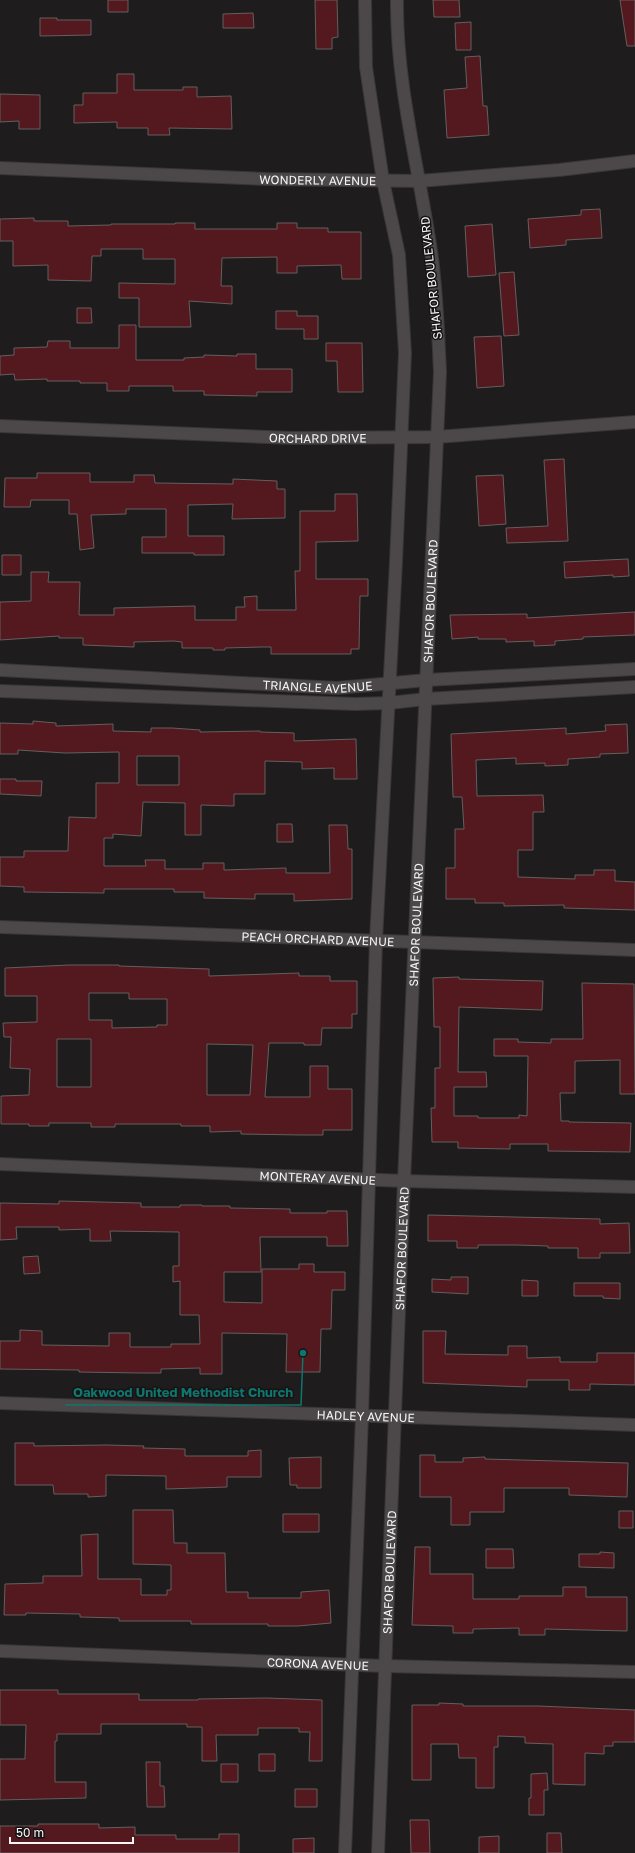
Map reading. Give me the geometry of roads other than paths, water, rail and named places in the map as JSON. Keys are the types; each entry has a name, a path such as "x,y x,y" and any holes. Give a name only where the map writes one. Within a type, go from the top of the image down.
{"street":[{"path":"345,1853 362,1416 376,940 390,684 405,353 403,300 399,255 383,181 366,67 365,0"},
{"name":"SHAFOR BOULEVARD","path":"378,1853 394,1417 440,372 437,305 431,252 401,80 396,27 396,0"},
{"name":"WONDERLY AVENUE","path":"0,168 266,179 419,182 635,161"},
{"name":"ORCHARD DRIVE","path":"0,426 292,438 436,437 635,422"},
{"name":"TRIANGLE AVENUE","path":"0,670 337,688 427,680 635,669"},
{"path":"152,697 153,678"},
{"name":"TRIANGLE AVENUE","path":"0,691 313,703 389,703 426,699 635,687"},
{"name":"PEACH ORCHARD AVENUE","path":"0,927 635,950"},
{"name":"MONTERAY AVENUE","path":"0,1164 404,1181 635,1187"},
{"name":"HADLEY AVENUE","path":"0,1403 635,1425"},
{"name":"CORONA AVENUE","path":"0,1651 384,1666 635,1672"}],"place":[{"name":"Oakwood United Methodist Church","path":"303,1353"}]}
